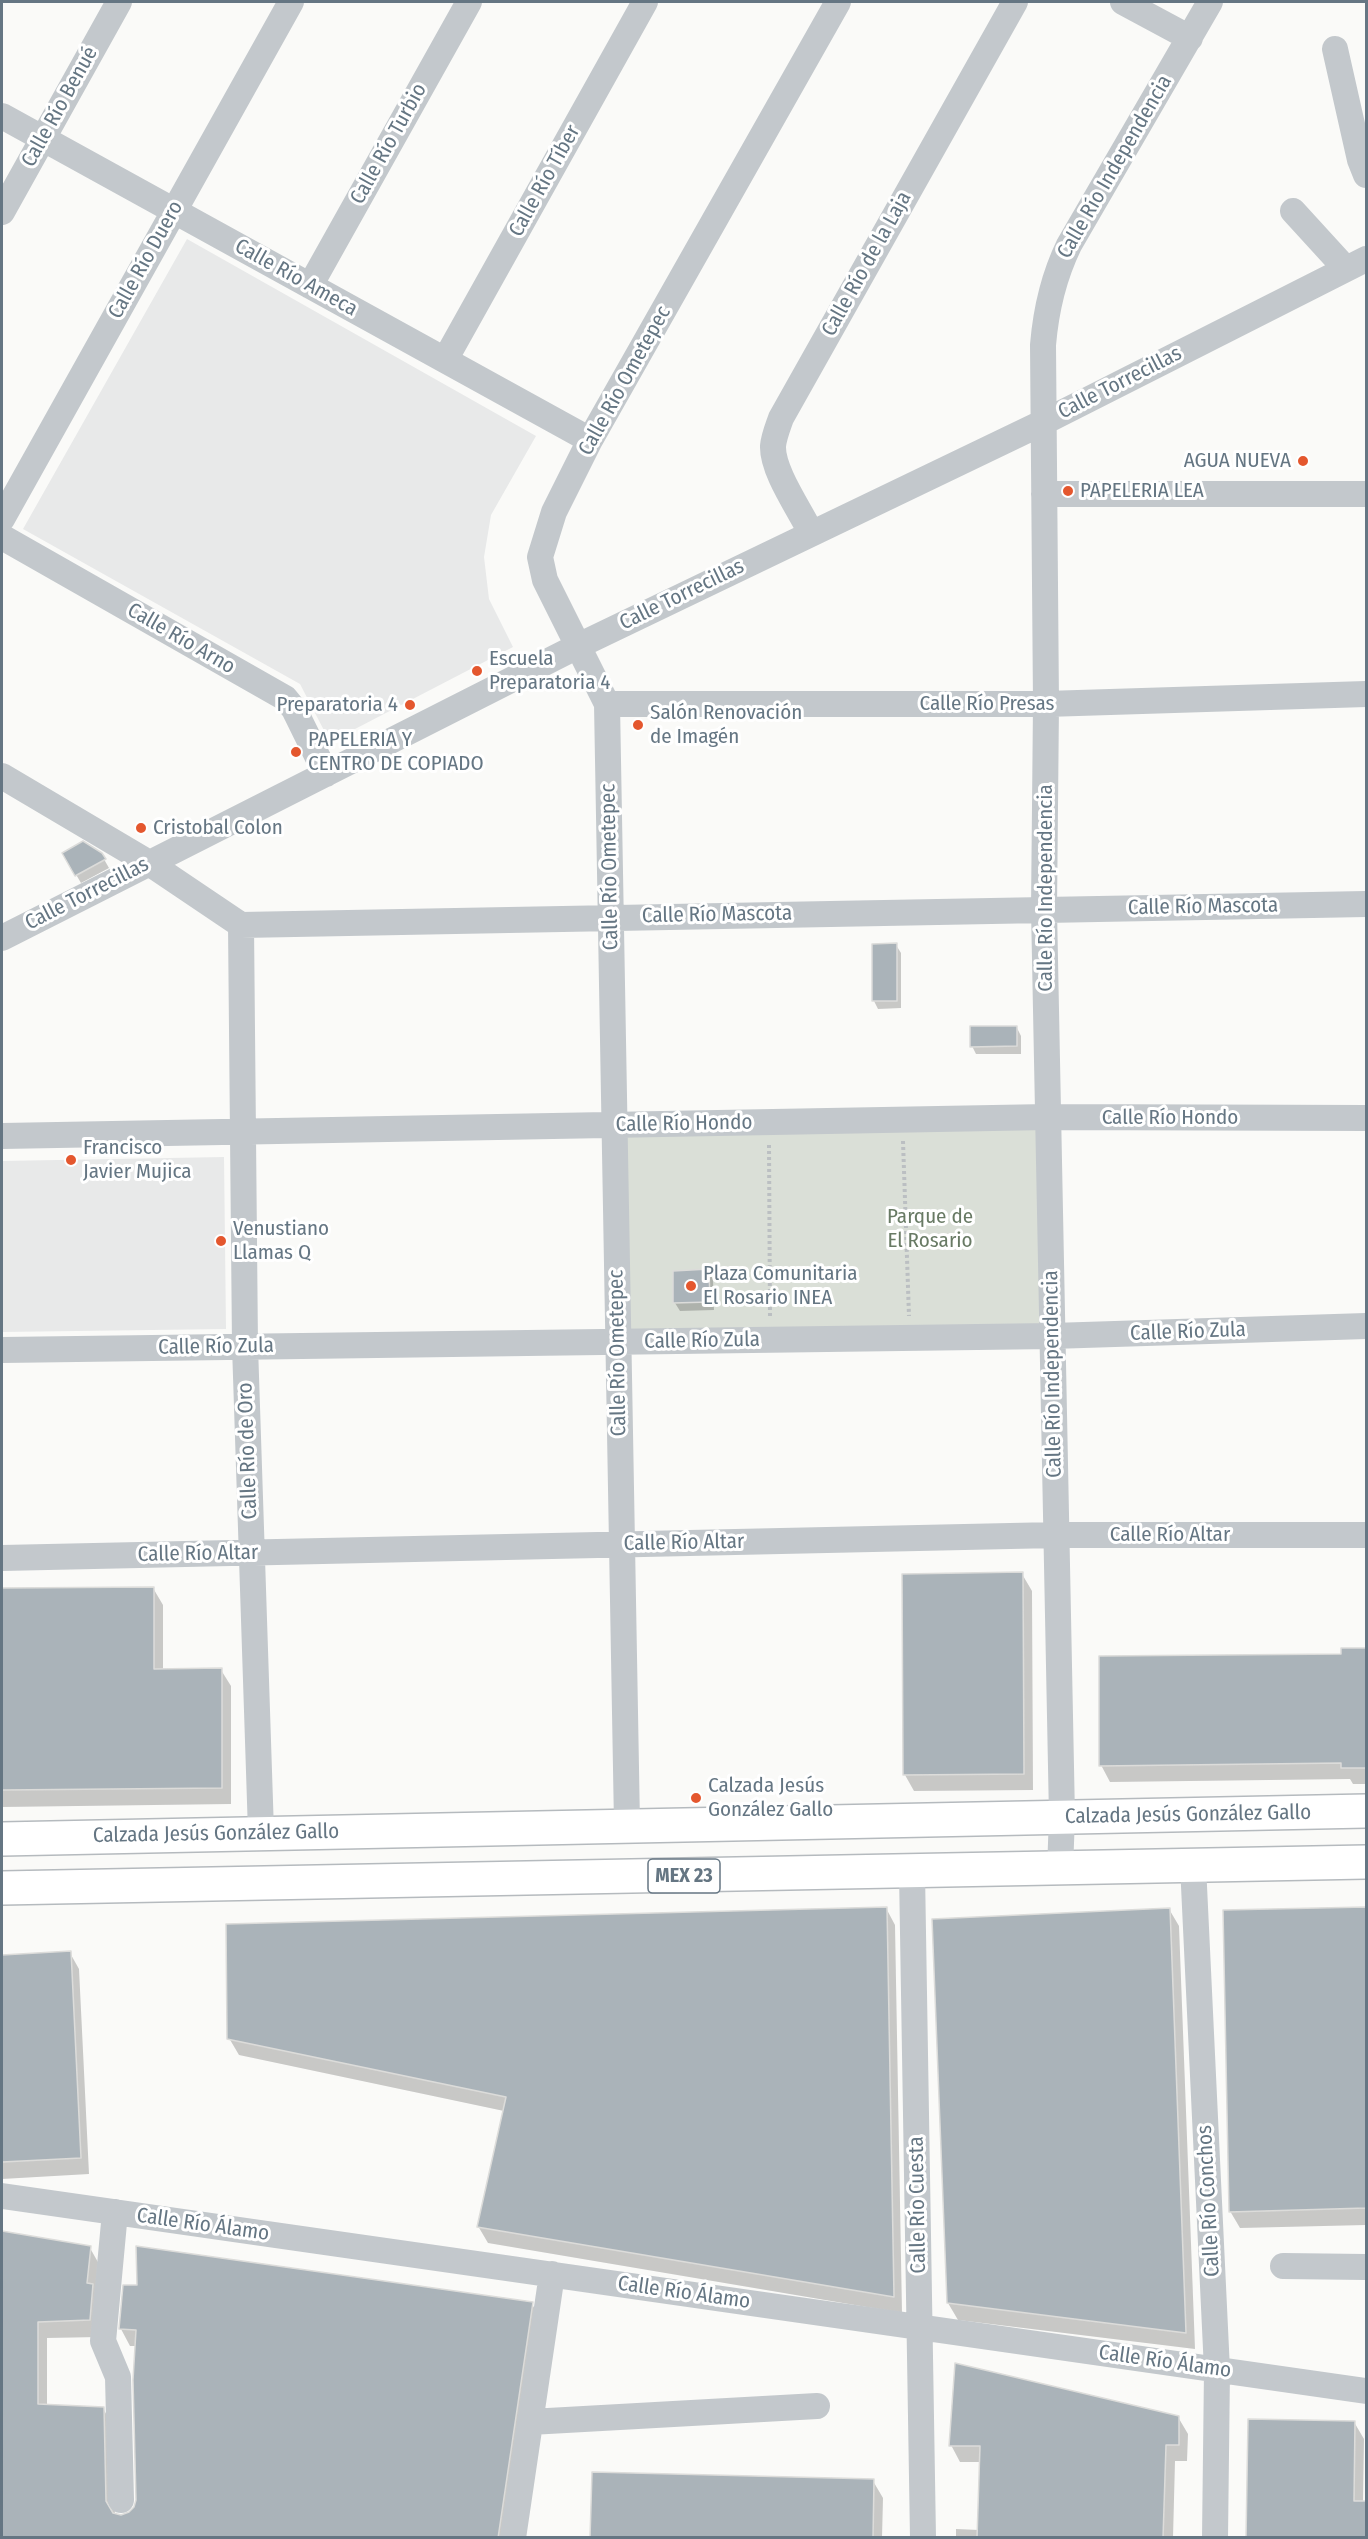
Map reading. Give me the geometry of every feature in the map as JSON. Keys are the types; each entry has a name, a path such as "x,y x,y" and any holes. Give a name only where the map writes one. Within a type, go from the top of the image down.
{"main road":[{"name":"Calzada Jesús González Gallo","path":"2,1839 627,1824 1366,1811"},
{"name":"MEX 23","path":"2,1888 1366,1862"}],"street":[{"name":"Calle Río Benué","path":"2,212 119,2"},
{"name":"Calle Río Duero","path":"2,519 291,2"},
{"name":"Calle Río Turbio","path":"310,286 468,2"},
{"name":"Calle Río Tíber","path":"445,360 645,2"},
{"name":"Calle Río Ometepec","path":"627,1824 607,704 545,580 540,557 554,512 590,440 838,2"},
{"name":"Calle Río de la Laja","path":"811,533 776,464 773,447 781,418 1015,2"},
{"path":"1123,2 1190,38"},
{"name":"Calle Río Independencia","path":"1060,1869 1062,1817 1044,909 1046,704 1043,345 1045,320 1058,269 1078,228 1210,2"},
{"path":"1335,50 1360,160 1366,175"},
{"name":"Calle Río Ameca","path":"2,116 590,440"},
{"path":"1293,211 1356,264"},
{"name":"Calle Torrecillas","path":"2,938 578,646 1044,422 1356,264"},
{"path":"1044,494 1366,494"},
{"name":"Calle Río Arno","path":"2,537 285,698 294,709 326,774"},
{"name":"Calle Río Presas","path":"607,704 1046,704 1366,694"},
{"path":"2,776 149,863 241,925"},
{"name":"Calle Río Mascota","path":"241,925 1366,904"},
{"name":"Calle Río de Oro","path":"241,925 245,1346 261,1832"},
{"name":"Calle Río Hondo","path":"2,1136 1048,1117 1366,1118"},
{"name":"Calle Río Zula","path":"2,1350 1052,1336 1366,1326"},
{"name":"Calle Río Altar","path":"2,1558 1056,1535 1366,1535"},
{"name":"Calle Río Conchos","path":"1192,1865 1217,2370 1215,2538"},
{"name":"Calle Río Cuesta","path":"912,1872 923,2538"},
{"name":"Calle Río Álamo","path":"2,2196 1366,2391"},
{"path":"115,2212 103,2341 118,2378 121,2500"},
{"path":"1283,2266 1366,2267"},
{"path":"513,2538 552,2274"},
{"path":"530,2422 817,2406"}],"path":[{"path":"903,1120 910,1338"},
{"path":"769,1122 770,1340"}],"shaded area":[{"path":"187,239 536,436 491,515 484,557 489,599 513,647 330,742 300,684 23,529"},
{"path":"224,1157 226,1329 2,1332 2,1161"}],"green space":[{"name":"Parque de El Rosario","path":"1042,1124 1046,1330 624,1335 620,1131"}],"building":[{"path":"83,841 102,853 106,859 75,876 62,853"},
{"path":"897,943 897,1001 872,1001 872,944"},
{"path":"970,1026 1017,1026 1017,1046 970,1047"},
{"name":"Plaza Comunitaria El Rosario INEA","path":"709,1269 710,1302 673,1303 673,1271"},
{"path":"1023,1572 1024,1774 903,1775 902,1574"},
{"path":"154,1587 154,1669 222,1668 222,1788 2,1790 2,1588"},
{"path":"1341,1648 1366,1648 1366,1768 1341,1768 1341,1763 1099,1766 1099,1656 1341,1654"},
{"path":"887,1907 894,2297 477,2227 506,2097 227,2039 226,1924"},
{"path":"1366,1907 1366,2208 1229,2212 1223,1910"},
{"path":"1170,1908 1186,2333 947,2303 932,1919"},
{"path":"71,1951 81,2158 2,2162 2,1955"},
{"path":"2,2231 91,2246 87,2283 93,2284 90,2320 38,2322 38,2404 104,2407 106,2501 113,2513 121,2515 134,2507 136,2500 133,2380 136,2330 119,2329 123,2285 137,2285 136,2246 533,2302 498,2538 2,2538"},
{"path":"955,2363 1179,2416 1179,2445 1166,2445 1163,2538 977,2538 980,2446 949,2446"},
{"path":"1248,2419 1355,2421 1354,2501 1366,2501 1366,2538 1246,2538"},
{"path":"592,2472 874,2479 873,2538 590,2538"}],"place":[{"name":"AGUA NUEVA","path":"1303,461"},
{"name":"PAPELERIA LEA","path":"1068,491"},
{"name":"Escuela Preparatoria 4","path":"477,671"},
{"name":"Preparatoria 4","path":"410,705"},
{"name":"Salón Renovación de Imagén","path":"638,725"},
{"name":"PAPELERIA Y CENTRO DE COPIADO","path":"296,752"},
{"name":"Cristobal Colon","path":"141,828"},
{"name":"Francisco Javier Mujica","path":"71,1160"},
{"name":"Venustiano Llamas Q","path":"221,1241"},
{"name":"Plaza Comunitaria El Rosario INEA","path":"691,1286"},
{"name":"Calzada Jesús González Gallo","path":"696,1798"}]}
